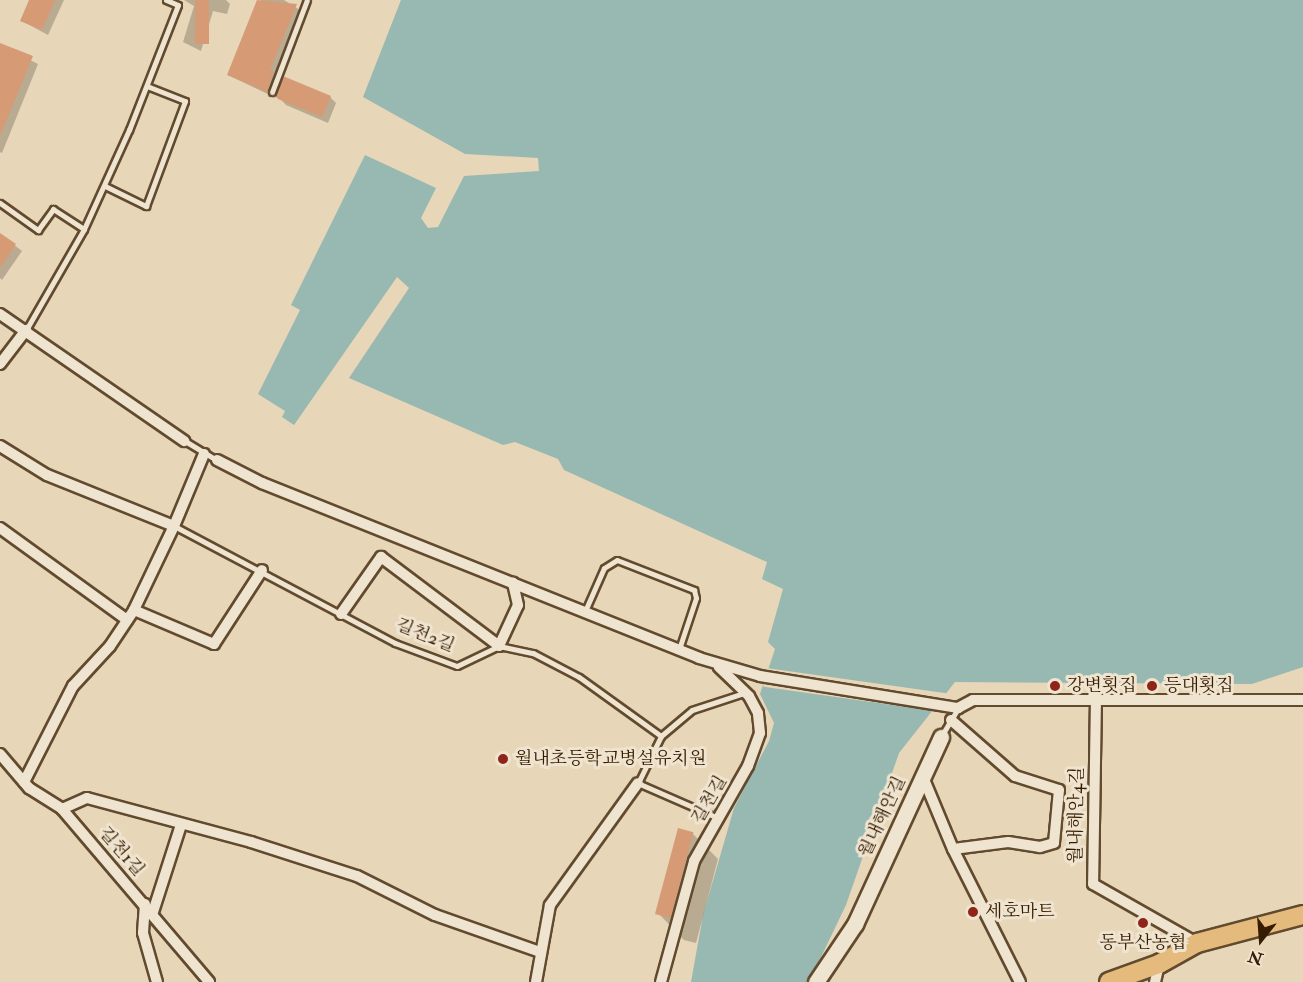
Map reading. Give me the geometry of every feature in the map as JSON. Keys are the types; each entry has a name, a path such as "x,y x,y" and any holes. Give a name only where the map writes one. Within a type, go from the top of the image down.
{"main road":[{"path":"1109,982 1142,977 1159,964 1197,943 1303,915"}],"street":[{"path":"0,314 184,441"},
{"path":"0,364 26,330"},
{"name":"길천2길","path":"0,447 47,476 174,526"},
{"path":"24,782 73,686 110,646 130,615 174,526 204,454"},
{"path":"217,460 262,483 699,658 760,676 946,704 958,708 973,699 1303,700"},
{"path":"0,528 130,615 214,644 262,570"},
{"path":"341,614 381,556 499,645 518,605 513,583"},
{"name":"길천길","path":"661,982 694,861 748,766 760,734 758,713 746,693 720,668 699,658"},
{"name":"월내해안4길","path":"1096,698 1092,884 1197,943"},
{"path":"951,720 1015,776 1059,790 1054,843 1040,847 1008,842 953,849"},
{"path":"924,777 941,737"},
{"name":"길천1길","path":"0,754 24,782 62,809 153,912 209,982"},
{"name":"월내해안길","path":"924,777 953,849 976,890 1020,982"},
{"name":"월내해안길","path":"816,982 855,924 924,777"},
{"path":"536,982 550,905 638,783"},
{"path":"62,809 87,798 251,842 357,876 435,915 540,952"},
{"path":"153,912 181,825"},
{"path":"145,904 143,933 157,982"},
{"path":"1155,982 1159,964"}],"lane":[{"path":"26,330 84,229 105,186 178,5 166,0"},
{"path":"272,92 307,0"},
{"path":"105,186 146,206 185,101 147,86"},
{"path":"0,203 38,230 53,208 84,229"},
{"path":"184,441 217,460"},
{"name":"길천2길","path":"174,526 262,570 395,643 457,666 499,645"},
{"path":"585,612 603,568 617,560 694,590 696,598 679,649"},
{"path":"499,645 533,653 579,677 661,736"},
{"path":"718,818 638,783 661,736 692,710 746,693"},
{"path":"941,737 958,708"}],"water":[{"path":"401,0 1303,0 1303,667 1252,684 955,682 899,753 846,905 809,982 691,982 703,915 734,808 769,741 774,723 760,694 775,649 768,642 783,589 762,579 767,562 564,470 558,459 515,442 503,445 349,378 409,288 397,277 294,425 282,417 285,411 258,394 300,310 291,305 365,155 436,188 421,218 428,228 438,227 464,176 539,171 538,158 465,154 363,97"}],"pier":[{"path":"766,668 948,694 946,712 763,687"}],"building":[{"path":"29,0 55,0 42,30 20,21"},
{"path":"195,0 209,0 209,44 195,44"},
{"path":"257,0 297,4 270,70 274,72 267,92 227,75"},
{"path":"0,43 33,56 0,136"},
{"path":"283,76 331,96 322,117 278,99 275,95"},
{"path":"0,233 16,244 0,268"},
{"path":"678,828 693,832 670,918 655,914"}],"place":[{"name":"강변횟집","path":"1055,686"},
{"name":"등대횟집","path":"1152,686"},
{"name":"월내초등학교병설유치원","path":"503,759"},
{"name":"세호마트","path":"973,912"},
{"name":"동부산농협","path":"1143,923"}]}
